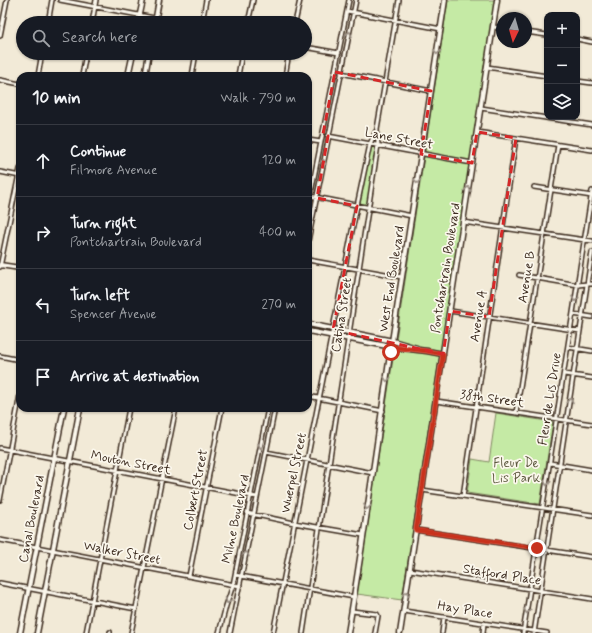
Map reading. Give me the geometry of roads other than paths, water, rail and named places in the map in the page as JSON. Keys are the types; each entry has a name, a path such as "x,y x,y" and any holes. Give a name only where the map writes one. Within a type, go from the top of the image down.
{"main road":[{"path":"140,16 143,0"},
{"path":"156,16 159,0"},
{"name":"West End Boulevard","path":"348,633 445,0"},
{"name":"Pontchartrain Boulevard","path":"400,633 497,0"},
{"path":"129,72 131,60"},
{"path":"146,72 148,60"},
{"path":"0,265 16,267"},
{"path":"312,325 393,341 427,351"},
{"path":"312,332 348,340 443,354"},
{"name":"Canal Boulevard","path":"20,633 63,412"},
{"name":"Canal Boulevard","path":"37,633 79,412"}],"street":[{"path":"0,36 7,0"},
{"path":"49,16 52,0"},
{"path":"60,0 140,16"},
{"path":"93,16 96,0"},
{"path":"203,16 206,0"},
{"path":"250,16 253,0"},
{"path":"297,16 300,0"},
{"path":"312,186 349,0"},
{"path":"312,219 356,0"},
{"name":"Catina Street","path":"303,633 378,145 377,129 399,0"},
{"path":"347,11 441,29"},
{"path":"532,33 544,35"},
{"path":"580,40 592,42"},
{"path":"312,48 345,54"},
{"path":"39,72 41,60"},
{"path":"83,72 85,60"},
{"path":"193,72 195,60"},
{"path":"239,72 241,60"},
{"path":"286,72 288,60"},
{"path":"487,67 544,76"},
{"path":"335,72 431,91"},
{"path":"0,80 16,83"},
{"path":"580,81 592,83"},
{"path":"481,108 592,125"},
{"name":"Wuerpel Street","path":"273,633 357,206 370,144 377,129"},
{"path":"477,132 592,150"},
{"name":"Lane Street","path":"323,134 472,164"},
{"name":"Avenue A","path":"462,496 516,138"},
{"path":"312,141 327,143"},
{"name":"Avenue B","path":"516,413 558,145"},
{"path":"0,172 16,175"},
{"path":"534,187 592,196"},
{"path":"0,265 16,190"},
{"name":"Fleur de Lis Drive","path":"524,631 584,240 590,217 592,191"},
{"path":"312,197 412,216"},
{"path":"463,222 592,241"},
{"path":"583,250 592,252"},
{"name":"Fleur de Lis Drive","path":"534,632 592,252"},
{"path":"312,261 402,277"},
{"path":"519,275 537,279 578,284 592,284"},
{"path":"450,311 580,331"},
{"path":"573,314 592,317"},
{"path":"568,347 592,351"},
{"path":"0,356 16,359"},
{"path":"564,374 592,378"},
{"path":"312,397 383,410"},
{"name":"38th Street","path":"436,401 592,424"},
{"path":"0,500 17,412"},
{"path":"86,633 128,412"},
{"path":"131,633 175,412"},
{"name":"Colbert Street","path":"190,576 221,412"},
{"name":"Milne Boulevard","path":"219,633 233,585 269,412"},
{"name":"Milne Boulevard","path":"230,633 274,412"},
{"name":"Mouton Street","path":"0,448 257,497"},
{"path":"266,452 373,473"},
{"path":"550,463 592,470"},
{"path":"422,490 592,516"},
{"path":"248,513 363,535"},
{"path":"416,530 592,557"},
{"name":"Walker Street","path":"0,540 240,586"},
{"name":"Stafford Place","path":"410,570 592,599"},
{"path":"235,575 354,597"},
{"path":"0,583 136,609"},
{"path":"352,611 377,614 378,616 375,633"},
{"name":"Hay Place","path":"404,611 484,623 524,631 547,633"},
{"path":"442,633 444,617"},
{"path":"483,633 484,623"}],"park label":[{"name":"Fleur De Lis Park","path":"516,470"}]}
